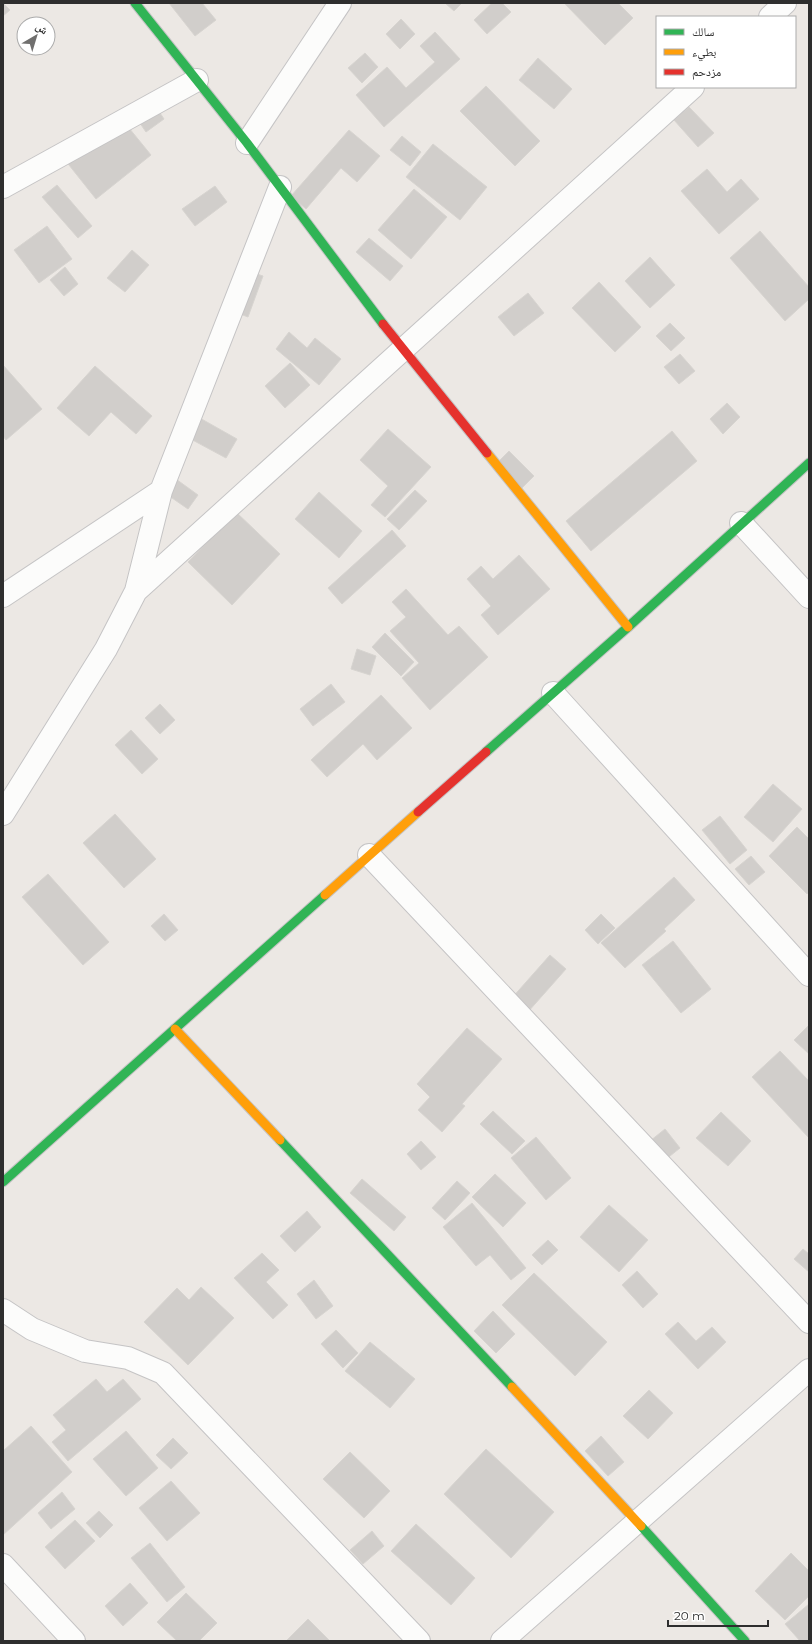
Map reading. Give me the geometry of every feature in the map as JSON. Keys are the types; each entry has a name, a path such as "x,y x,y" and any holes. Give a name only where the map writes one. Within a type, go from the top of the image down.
{"street":[{"path":"135,3 247,143 403,350 628,627"},
{"path":"247,143 340,3"},
{"path":"771,16 785,3"},
{"path":"3,187 197,80"},
{"path":"136,591 691,88"},
{"path":"3,814 106,649 136,591 161,490 280,187"},
{"path":"3,1182 369,855 628,627 809,463"},
{"path":"3,596 161,490"},
{"path":"741,523 809,597"},
{"path":"553,693 809,975"},
{"path":"369,855 809,1322"},
{"path":"175,1029 401,1267 745,1641"},
{"path":"3,1310 32,1329 85,1351 128,1358 163,1373 419,1641"},
{"path":"502,1641 809,1370"},
{"path":"3,1565 74,1641"}],"building":[{"path":"3,3 10,10 3,16"},
{"path":"169,3 202,3 216,20 195,36"},
{"path":"445,3 462,3 454,11"},
{"path":"492,3 502,3 511,12 487,34 474,20"},
{"path":"564,3 618,3 633,18 605,45"},
{"path":"401,19 415,34 400,49 386,34"},
{"path":"435,32 460,59 384,127 356,95 387,67 406,88 435,62 420,46"},
{"path":"365,53 378,67 362,83 348,68"},
{"path":"538,58 572,89 554,109 519,80"},
{"path":"486,86 540,141 515,166 460,111"},
{"path":"154,104 164,119 146,132 135,116"},
{"path":"689,107 714,133 698,147 674,120"},
{"path":"120,117 151,155 96,199 65,160"},
{"path":"349,130 380,156 357,182 341,168 306,209 291,196"},
{"path":"402,136 421,152 410,166 390,150"},
{"path":"433,144 487,187 460,220 406,177"},
{"path":"707,169 727,192 741,179 759,199 719,234 681,191"},
{"path":"57,185 92,226 78,238 42,197"},
{"path":"215,186 227,202 195,226 182,209"},
{"path":"414,189 447,217 411,259 378,230"},
{"path":"47,226 72,259 39,283 14,250"},
{"path":"760,231 809,287 809,299 785,321 730,258"},
{"path":"369,238 403,266 390,281 356,252"},
{"path":"132,250 149,265 125,292 107,278"},
{"path":"650,257 675,285 650,308 625,281"},
{"path":"65,267 78,284 64,296 50,280"},
{"path":"245,270 263,276 248,317 230,310"},
{"path":"599,282 641,327 615,352 572,308"},
{"path":"528,293 544,313 514,336 498,317"},
{"path":"670,323 685,338 671,351 656,336"},
{"path":"289,332 307,348 315,338 341,359 319,385 276,349"},
{"path":"680,354 695,371 679,384 664,367"},
{"path":"290,363 310,385 285,408 265,386"},
{"path":"3,365 42,409 6,440 3,436"},
{"path":"95,366 152,416 136,434 111,412 89,436 57,408"},
{"path":"727,403 740,417 723,434 710,419"},
{"path":"198,417 237,439 226,458 187,437"},
{"path":"388,429 431,467 385,517 371,505 388,486 360,460"},
{"path":"672,431 697,461 591,551 566,521"},
{"path":"509,451 534,476 519,491 494,466"},
{"path":"169,474 198,495 188,509 159,489"},
{"path":"415,490 427,501 399,530 387,519"},
{"path":"319,492 362,531 339,558 295,519"},
{"path":"236,512 280,554 232,605 188,562"},
{"path":"392,530 406,546 342,604 328,588"},
{"path":"519,555 550,589 498,635 481,615 491,606 467,579 481,566 493,579"},
{"path":"406,589 448,635 459,626 488,657 430,710 402,678 419,663 390,631 406,617 392,602"},
{"path":"385,633 414,662 401,676 372,647"},
{"path":"357,649 376,656 370,675 351,669"},
{"path":"331,684 345,702 313,726 300,709"},
{"path":"381,695 412,728 377,760 363,744 327,777 311,760"},
{"path":"160,704 175,720 160,734 145,718"},
{"path":"131,730 158,759 142,774 115,745"},
{"path":"773,784 802,809 773,842 744,817"},
{"path":"115,814 156,859 124,888 83,843"},
{"path":"720,816 747,850 730,864 702,830"},
{"path":"797,827 809,839 809,892 807,894 769,856"},
{"path":"751,856 765,872 749,885 735,869"},
{"path":"48,874 109,942 83,965 22,897"},
{"path":"674,877 695,900 664,929 666,931 625,968 601,943"},
{"path":"164,914 178,930 165,941 151,926"},
{"path":"601,914 615,928 598,944 585,930"},
{"path":"673,941 711,989 681,1013 642,965"},
{"path":"550,955 566,969 527,1013 511,999"},
{"path":"809,1025 809,1054 794,1040"},
{"path":"467,1028 502,1059 462,1104 465,1106 442,1132 418,1110 430,1097 417,1084"},
{"path":"780,1051 809,1081 809,1138 752,1077"},
{"path":"493,1111 525,1141 512,1154 480,1124"},
{"path":"721,1112 751,1141 728,1166 696,1138"},
{"path":"665,1129 680,1148 665,1160 650,1141"},
{"path":"536,1137 571,1178 546,1200 511,1158"},
{"path":"421,1141 436,1157 421,1170 407,1154"},
{"path":"495,1174 526,1203 503,1227 472,1197"},
{"path":"362,1179 406,1217 394,1231 350,1193"},
{"path":"457,1181 470,1193 445,1220 432,1208"},
{"path":"472,1203 526,1268 511,1280 490,1255 476,1266 443,1227"},
{"path":"609,1205 648,1240 619,1272 580,1237"},
{"path":"307,1211 321,1227 295,1252 280,1236"},
{"path":"548,1240 558,1250 542,1265 532,1255"},
{"path":"803,1249 809,1254 809,1272 794,1259"},
{"path":"262,1253 279,1270 266,1282 288,1305 273,1319 234,1278"},
{"path":"637,1271 658,1294 643,1308 622,1285"},
{"path":"534,1273 607,1342 575,1376 502,1305"},
{"path":"314,1280 333,1306 316,1319 297,1294"},
{"path":"201,1287 234,1318 188,1365 144,1322 177,1288 189,1300"},
{"path":"493,1311 515,1334 496,1353 474,1331"},
{"path":"678,1322 696,1341 712,1327 726,1342 698,1369 665,1334"},
{"path":"336,1330 358,1353 343,1368 321,1344"},
{"path":"370,1342 415,1379 390,1408 345,1371"},
{"path":"96,1379 107,1392 123,1379 141,1399 68,1461 52,1442 66,1430 53,1415"},
{"path":"649,1390 673,1413 648,1439 623,1416"},
{"path":"31,1426 72,1472 3,1535 3,1451"},
{"path":"126,1431 158,1468 126,1496 93,1459"},
{"path":"601,1436 624,1462 608,1476 585,1451"},
{"path":"173,1438 188,1453 171,1469 156,1455"},
{"path":"486,1449 554,1512 511,1558 444,1494"},
{"path":"350,1452 390,1491 364,1518 323,1479"},
{"path":"171,1481 200,1513 167,1541 139,1508"},
{"path":"62,1492 75,1509 51,1529 38,1513"},
{"path":"99,1511 113,1525 100,1538 86,1523"},
{"path":"75,1520 95,1541 65,1569 45,1547"},
{"path":"416,1524 475,1578 451,1605 391,1551"},
{"path":"372,1531 384,1546 363,1564 350,1550"},
{"path":"150,1543 185,1587 167,1602 131,1558"},
{"path":"791,1553 809,1571 809,1596 785,1620 755,1591"},
{"path":"130,1583 148,1603 123,1626 105,1606"},
{"path":"186,1593 217,1623 199,1641 177,1641 157,1622"},
{"path":"809,1604 809,1641 800,1641 785,1624"},
{"path":"308,1619 330,1641 286,1641"}],"traffic: fast":[{"path":"135,3 247,143 383,324"},
{"path":"486,752 628,627 809,463"},
{"path":"3,1182 325,895"},
{"path":"280,1140 512,1387"},
{"path":"641,1526 745,1641"}],"traffic: slow":[{"path":"487,453 628,627"},
{"path":"325,895 418,812"},
{"path":"175,1029 280,1140"},
{"path":"512,1387 641,1526"}],"traffic: jam":[{"path":"383,324 487,453"},
{"path":"418,812 486,752"}]}
